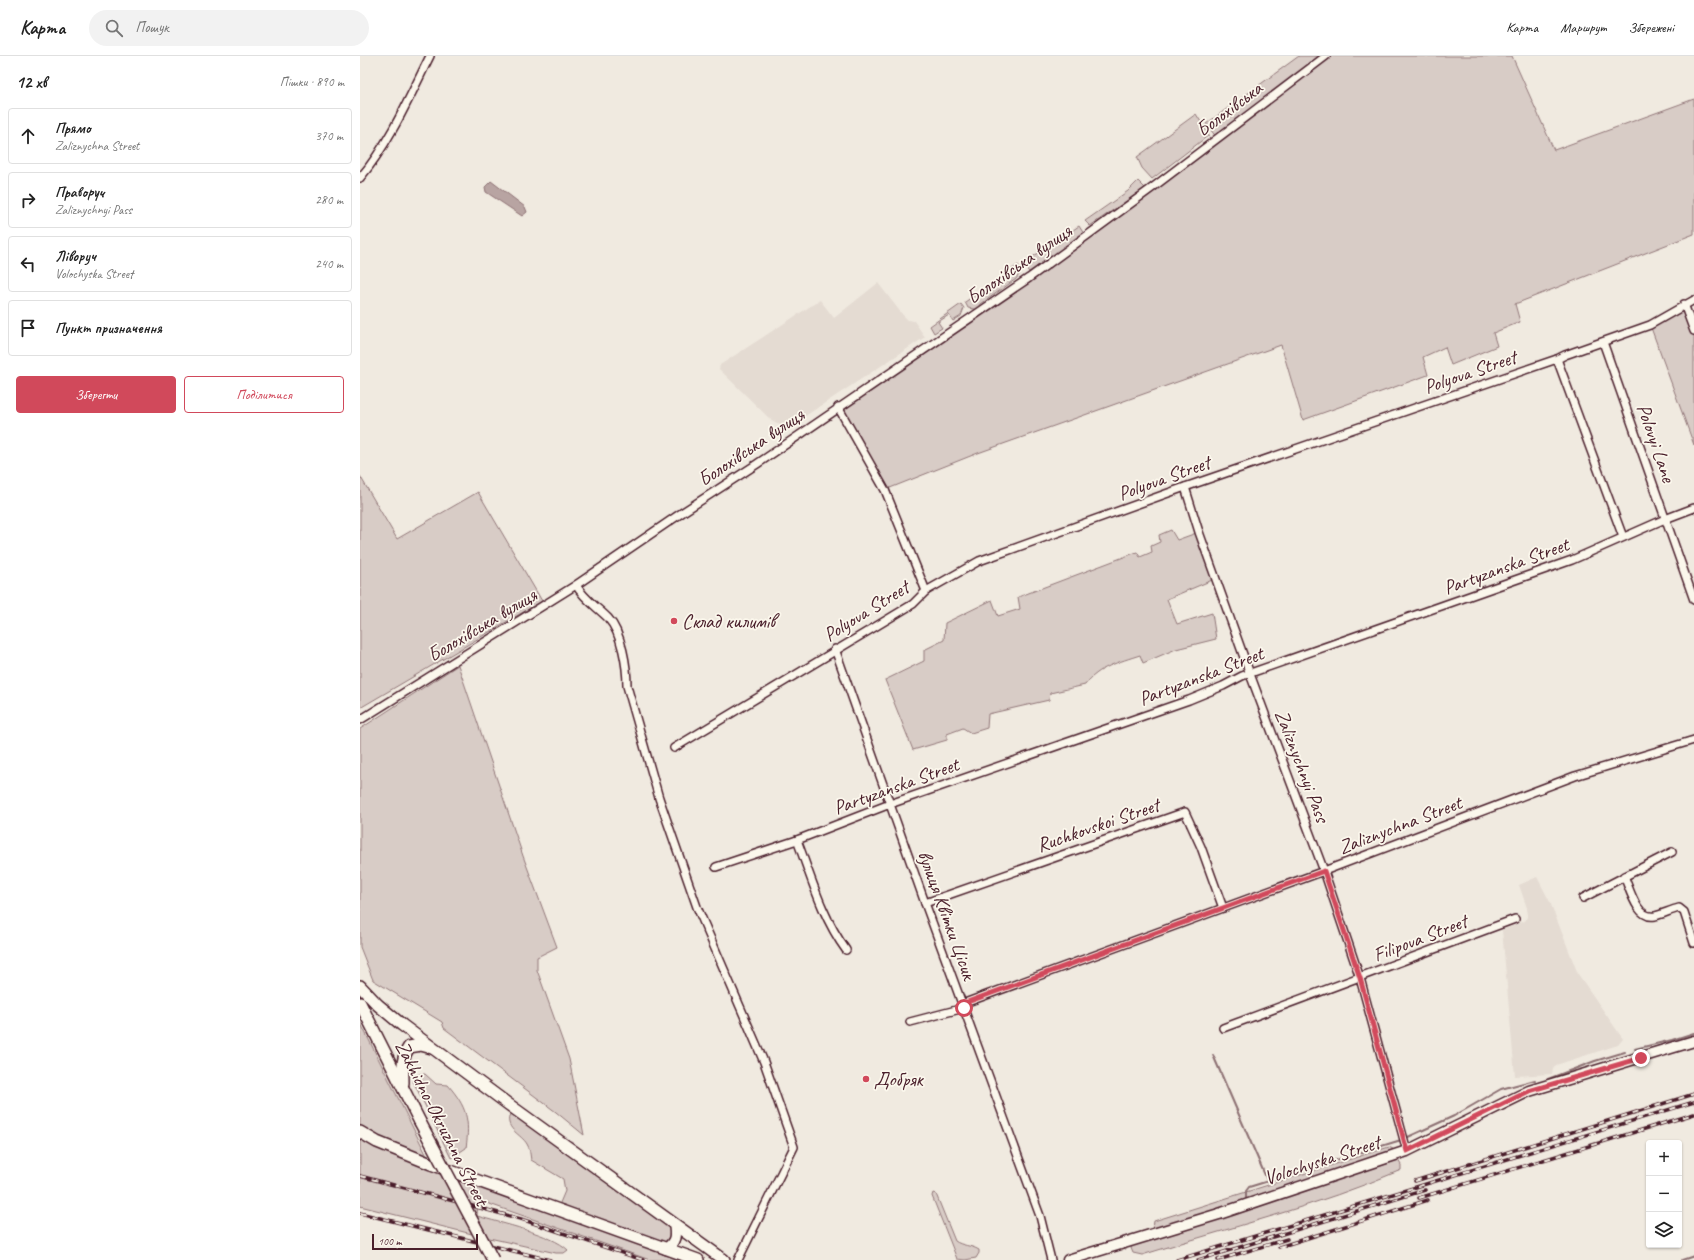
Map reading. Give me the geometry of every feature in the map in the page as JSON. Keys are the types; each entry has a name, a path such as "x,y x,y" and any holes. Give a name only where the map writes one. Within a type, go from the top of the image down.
{"main road":[{"path":"360,986 378,1005 402,1025 508,1104 724,1260"},
{"name":"Zakhidno-Okruzhna Street","path":"360,1003 492,1260"},
{"path":"360,1009 368,1020"},
{"name":"Volochyska Street","path":"1068,1260 1219,1214 1407,1151 1529,1091 1694,1041"},
{"path":"404,1088 402,1066 404,1055 409,1047 421,1044 428,1046 443,1055"},
{"path":"360,1132 377,1142 438,1166 698,1260"},
{"path":"666,1249 674,1242 676,1235 674,1224"}],"street":[{"path":"360,178 371,166 400,116 430,56"},
{"name":"Болохівська","path":"1152,188 1326,56"},
{"name":"Болохівська вулиця","path":"360,720 576,585 683,512 757,464 838,407 1029,278 1152,188"},
{"name":"Polyova Street","path":"674,748 835,649 913,604 926,591 979,561 1185,487 1557,359 1650,325 1684,304 1694,300"},
{"path":"1684,304 1694,331"},
{"name":"Polovyi Lane","path":"1603,342 1694,600"},
{"path":"1557,359 1623,537"},
{"path":"838,407 885,490 926,591"},
{"name":"Zaliznychnyi Pass","path":"1185,487 1250,674 1324,871 1360,978 1407,1151"},
{"name":"Partyzanska Street","path":"716,868 797,840 890,804 1189,700 1250,674 1572,560 1665,519 1694,508"},
{"path":"576,585 581,594 610,620 622,646 627,675 627,686 659,798 697,907 764,1062 794,1148 738,1260"},
{"name":"вулиця Квітки Цісик","path":"835,649 925,903 1040,1216 1051,1260"},
{"name":"Zaliznychna Street","path":"910,1022 963,1006 1575,776 1694,740"},
{"name":"Ruchkovskoi Street","path":"925,903 1185,812 1201,847 1223,908"},
{"path":"797,840 822,908 835,936 846,950"},
{"path":"1583,898 1672,852"},
{"path":"1624,876 1638,908 1646,916 1654,916 1679,908 1684,912 1694,943"},
{"name":"Filipova Street","path":"1223,1028 1515,919"}],"shaded area":[{"path":"1299,56 1512,56 1554,150 1694,99 1694,234 1515,304 1520,322 1493,333 1497,346 1451,365 1445,347 1423,357 1428,375 1303,420 1281,345 978,453 885,490 838,407 933,343 1217,138 1206,124"},
{"path":"1196,114 1209,135 1152,179 1142,168 1137,157"},
{"path":"491,181 525,207 527,212 522,216 486,192 485,187"},
{"path":"1138,181 1145,188 1090,226 1085,221 1128,191"},
{"path":"1079,226 1084,234 1029,272 1022,264"},
{"path":"1018,265 1022,271 1016,279 974,309 968,308 965,302"},
{"path":"878,283 902,314 908,320 914,321 925,337 790,426 782,426 770,419 719,369 720,365 820,300 834,318"},
{"path":"961,304 964,308 961,316 953,321 949,315 938,322 942,328 934,333 930,326"},
{"path":"1684,304 1694,331 1694,445 1650,325"},
{"path":"360,476 397,539 478,492 542,601 360,708"},
{"path":"1171,530 1177,540 1199,532 1217,578 1167,599 1177,624 1212,613 1216,639 1176,649 1143,663 1140,655 1117,663 1103,669 1085,685 1050,693 1049,700 988,714 987,728 971,733 963,728 947,734 947,740 913,750 885,680 924,661 924,650 944,640 945,623 992,600 998,616 1020,609 1018,597 1137,552 1140,557 1152,552 1151,546 1160,542 1159,535"},
{"path":"458,665 523,856 557,947 537,957 537,970 569,1059 584,1135 556,1112 444,1028 442,1022 373,980 360,947 360,729"},
{"path":"1537,877 1550,902 1578,974 1623,1039 1618,1045 1556,1065 1552,1074 1515,1076 1502,930 1525,921 1528,915 1527,908 1519,885"},
{"path":"360,1022 431,1164 557,1210 565,1191 563,1179 531,1160 528,1146 510,1125 509,1116 513,1113 672,1229 672,1234 666,1249 698,1260 650,1260 478,1200 477,1216 538,1234 560,1244 568,1250 564,1253 556,1253 360,1206"},
{"path":"425,1074 436,1084 448,1085 459,1100 466,1114 468,1129 466,1148 451,1158 413,1081 415,1076"},
{"path":"1389,1147 1393,1149 1392,1152 1156,1231 1153,1227 1154,1221"},
{"path":"1398,1160 1401,1165 1401,1170 1338,1195 1305,1206 1142,1255 1133,1253 1131,1248 1134,1244"},
{"path":"933,1193 936,1194 955,1241 979,1250 976,1258 965,1260 957,1259 932,1196"}],"waterway":[{"path":"1635,1049 1694,1033"},
{"path":"1548,1079 1595,1061 1625,1052"},
{"path":"1213,1055 1268,1182"},
{"path":"1408,1137 1454,1116 1501,1089 1535,1080"},
{"path":"1246,1198 1246,1191 1249,1187 1401,1140"},
{"path":"1682,1260 1694,1256"}],"railway":[{"path":"1415,1181 1694,1094"},
{"path":"1177,1260 1694,1102"},
{"path":"1419,1198 1694,1114"},
{"path":"360,1176 521,1219 643,1260"},
{"path":"1198,1260 1425,1190"},
{"path":"1279,1247 1428,1200"},
{"path":"360,1213 550,1260"},
{"path":"1218,1260 1287,1239"}],"place":[{"name":"Склад килимів","path":"674,621"},
{"name":"Добряк","path":"866,1079"}],"route":[{"path":"964,1008 962,1004 1324,871 1360,978 1407,1151 1529,1091 1641,1058"}]}
